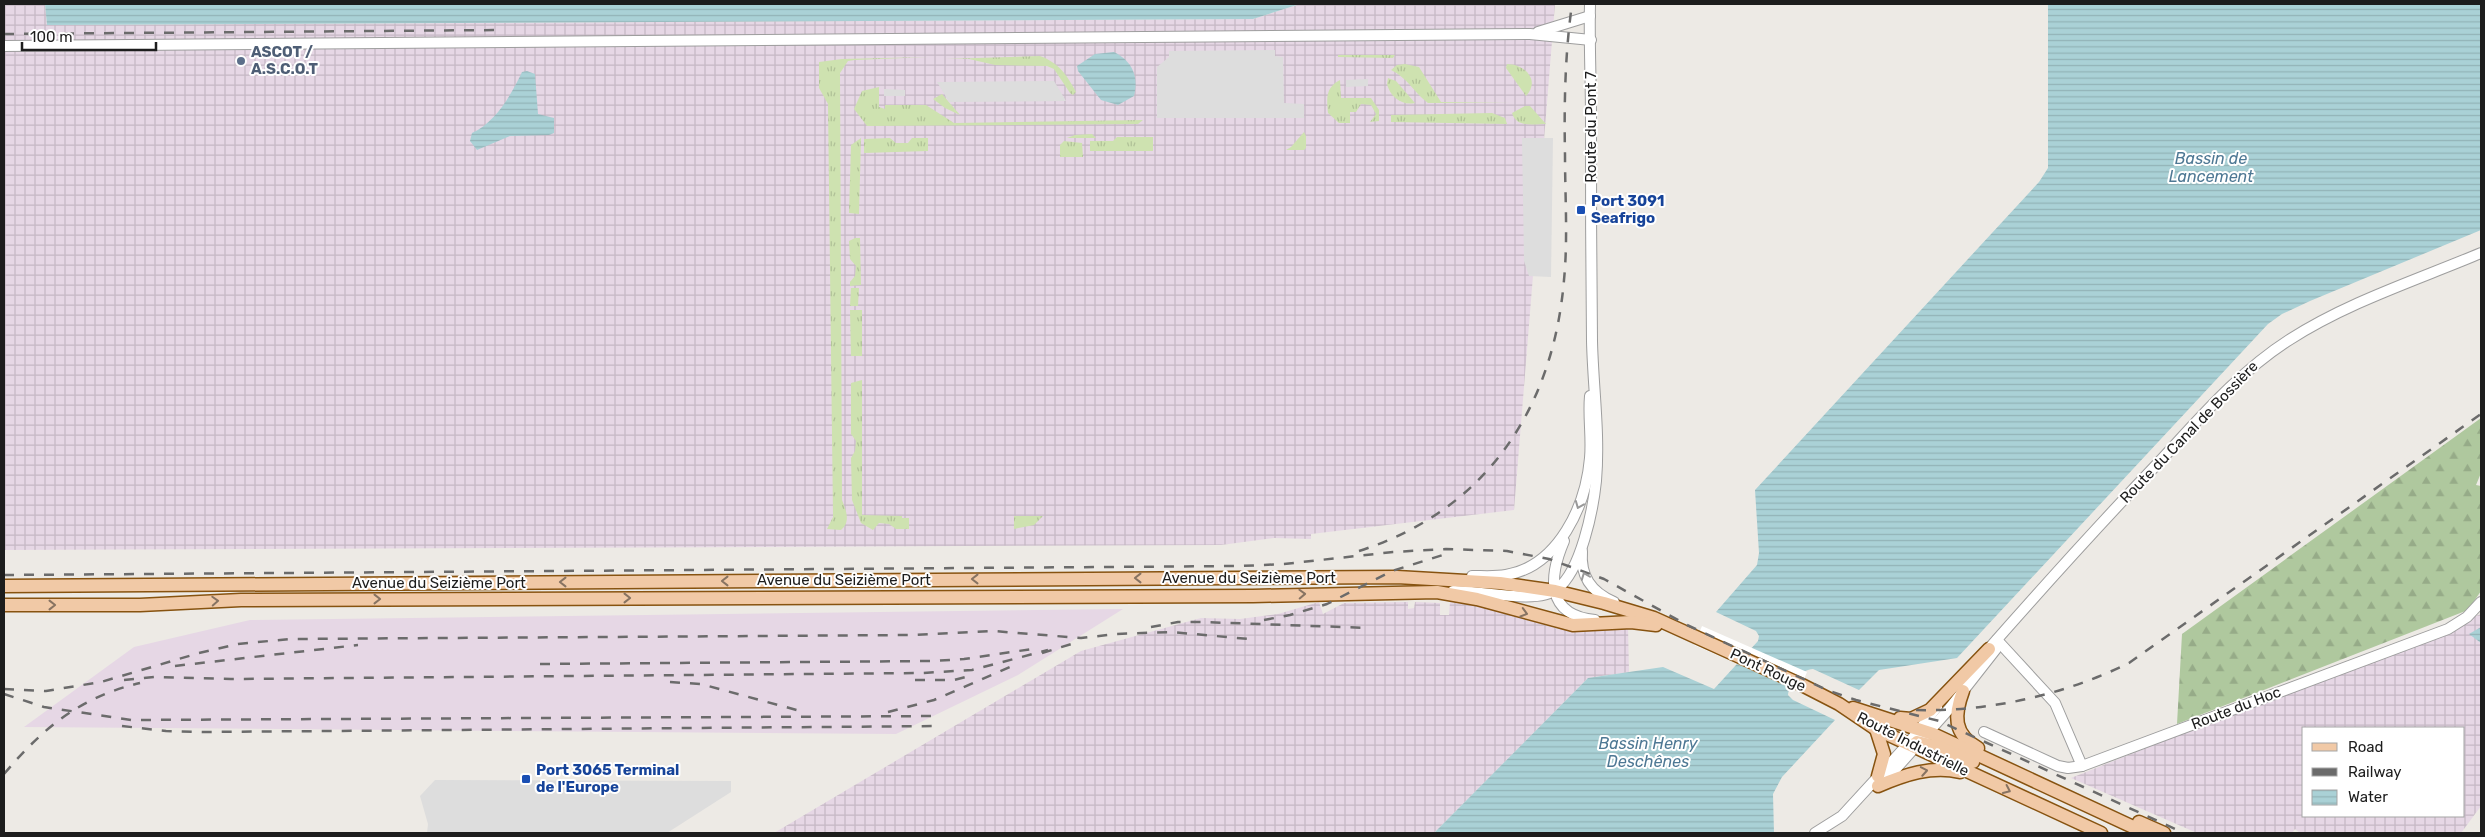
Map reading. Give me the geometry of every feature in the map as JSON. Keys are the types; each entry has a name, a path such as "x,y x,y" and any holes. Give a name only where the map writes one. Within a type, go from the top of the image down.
{"main road":[{"name":"Avenue du Seizième Port","path":"4,586 1397,577 1500,583 1555,591 1604,602 1654,618 1697,638"},
{"name":"Avenue du Seizième Port","path":"4,606 140,605 241,600 1253,596 1437,592 1477,599 1560,623 1573,625 1610,622 1642,623 1678,630"},
{"name":"Pont Rouge","path":"1697,638 1802,685 1838,704"},
{"path":"1974,775 1954,770 1921,771 1878,781 1884,754 1878,722 1922,716 1995,644"},
{"path":"1963,691 1957,709 1957,720 1965,740 2164,833"},
{"name":"Route Industrielle","path":"1838,704 2146,833"},
{"name":"Route Industrielle","path":"1878,722 1908,725 1931,754 2101,833"}],"street":[{"name":"Route du Pont 7","path":"1590,4 1593,370"},
{"path":"1530,34 1590,16"},
{"path":"4,46 1530,34 1591,40"},
{"name":"Route du Canal de Bossière","path":"1919,739 1935,710 2092,533 2200,417 2234,383 2264,357 2329,317 2481,253"},
{"path":"1593,370 1589,406 1590,455 1588,478 1554,565 1552,582 1560,601 1576,615 1586,619 1610,622"},
{"path":"1437,592 1470,590 1536,598 1555,591 1570,574 1583,540 1594,496 1597,412 1593,370"},
{"path":"1397,577 1506,575 1522,570 1548,553 1572,521"},
{"path":"1583,540 1582,570 1590,586 1609,600 1654,618"},
{"name":"Route du Hoc","path":"1984,732 2058,766 2068,768 2082,766 2448,629 2467,617 2481,602"},
{"path":"1995,644 2055,703 2082,766"},
{"name":"Route du Canal de Bossière","path":"1815,833 1842,816 1919,739 1963,691 1995,644"},
{"name":"Route du Canal de Bossière","path":"1834,833 1878,781"}],"shaded area":[{"path":"4,4 45,4 47,25 1253,19 1300,4 1555,4 1514,510 1311,534 1311,539 1274,538 1221,545 4,550"},
{"path":"1275,50 1275,56 1283,57 1284,103 1304,104 1304,118 1157,118 1157,67 1169,57 1169,51"},
{"path":"1368,79 1368,86 1346,87 1346,80"},
{"path":"1054,81 1066,101 949,102 937,82"},
{"path":"884,89 905,90 905,96 884,96"},
{"path":"1522,138 1553,138 1551,277 1529,276 1524,261"},
{"path":"1319,602 1323,614 1344,603 1408,602 1408,609 1414,608 1415,602 1440,603 1440,615 1449,615 1450,602 1472,603 1558,629 1628,626 1629,672 1588,678 1434,833 774,833 1081,651 1201,618 1240,619 1278,614"},
{"path":"1123,609 1018,675 896,734 24,727 134,647 250,620"},
{"path":"2481,614 2481,806 2461,833 2300,833 2295,829 2292,833 2197,833 2071,778"},
{"path":"435,780 731,781 731,792 667,833 427,833 428,824 420,796"}],"green space":[{"path":"1338,55 1395,55 1393,58 1338,57"},
{"path":"1040,56 1062,70 1076,92 1073,95 1054,69 1047,66 995,65 969,59 945,59"},
{"path":"929,57 848,61 840,73 842,500 847,520 841,530 827,529 833,517 828,104 819,88 819,62 842,59"},
{"path":"1405,64 1419,67 1441,102 1511,103 1428,103 1402,77 1391,70 1397,65"},
{"path":"1507,64 1524,70 1531,79 1532,84 1526,96 1506,68"},
{"path":"1388,78 1396,81 1415,103 1410,104 1397,100 1389,89 1387,84"},
{"path":"1340,80 1341,98 1371,98 1379,110 1379,121 1370,122 1376,114 1371,105 1361,104 1356,112 1350,112 1350,123 1339,123 1328,113 1327,98 1329,90"},
{"path":"879,87 879,107 885,109 885,105 926,105 954,123 1143,120 1138,124 867,126 854,109 862,91"},
{"path":"942,94 960,115 945,108 933,99"},
{"path":"1525,106 1530,106 1546,124 1526,124 1517,121 1512,113"},
{"path":"1492,113 1505,118 1507,124 1391,122 1391,115"},
{"path":"1304,132 1306,148 1304,150 1286,150 1291,147"},
{"path":"1092,134 1096,138 1067,138 1075,135"},
{"path":"1117,137 1153,137 1153,151 1090,151 1090,141 1113,141"},
{"path":"861,138 859,214 849,213 851,145"},
{"path":"890,138 896,143 908,143 912,138 928,138 928,151 864,153 864,139"},
{"path":"1064,141 1082,143 1083,157 1060,157 1060,145"},
{"path":"860,238 861,285 850,286 850,282 855,276 856,266 850,259 849,241"},
{"path":"851,288 859,288 858,306 850,306"},
{"path":"850,310 862,310 862,356 851,356"},
{"path":"862,380 862,515 902,516 902,518 909,518 909,529 896,529 889,524 879,523 873,530 861,523 852,500 851,458 855,451 856,441 851,434 851,383"},
{"path":"2481,418 2481,473 2476,485 2481,486 2481,591 2468,610 2177,724 2182,634"},
{"path":"1014,516 1043,516 1034,525 1014,529"}],"water":[{"path":"45,4 1300,4 1253,19 47,25"},
{"name":"Bassin de Lancement","path":"2048,4 2481,4 2481,230 2310,301 2282,314 2268,324 1957,658 1879,670 1859,690 1813,669 1801,674 1791,686 1788,695 1793,700 1835,720 1782,777 1773,794 1774,833 1434,833 1588,678 1663,667 1714,689 1758,641 1759,636 1756,631 1716,612 1757,565 1759,553 1755,490 2039,182 2048,168"},
{"path":"1114,52 1130,65 1136,82 1134,96 1118,105 1101,100 1078,71 1077,66 1095,54"},
{"path":"527,71 535,74 538,114 554,118 554,133 549,135 510,136 477,150 470,141 472,133 481,128 495,115 508,99 522,72"},
{"path":"2481,627 2481,643 2469,634"}],"pier":[{"path":"1702,626 1807,672 1799,691 1694,645"}],"railway":[{"path":"1359,551 1404,533 1443,510 1476,482 1505,449 1528,412 1545,372 1557,327 1564,280 1566,233 1566,60 1572,4"},
{"path":"4,34 500,30"},
{"path":"1916,710 1971,708 2026,699 2079,684 2129,663 2481,414"},
{"path":"4,575 1241,566 1284,564 1393,552 1446,549 1507,551 1549,559 1604,579 1687,625 1827,690 1856,700 1939,721 2184,833"},
{"path":"1264,620 1290,615 1327,604 1392,571 1446,554"},
{"path":"1151,627 1178,622 1203,622 1369,628"},
{"path":"4,689 46,691 101,682 199,653 238,644 290,639 913,635 993,631 1081,638 1116,634 1171,632 1249,639"},
{"path":"1042,653 1078,642"},
{"path":"175,666 358,645"},
{"path":"540,664 932,661 964,659 1039,648"},
{"path":"124,680 154,677 231,679 922,673 972,670 1048,650"},
{"path":"888,712 934,700 1012,666"},
{"path":"915,680 954,680 974,675"},
{"path":"670,682 701,684 804,712"},
{"path":"4,774 33,742 64,716 99,697 140,683"},
{"path":"4,694 44,707 131,720 938,716"},
{"path":"122,726 166,731 205,732 940,726"}],"place":[{"name":"ASCOT / A.S.C.O.T","path":"241,61"},
{"name":"Port 3091 Seafrigo","path":"1581,210"},
{"name":"Port 3065 Terminal de l'Europe","path":"526,779"}],"water label":[{"name":"Bassin Henry Deschênes","path":"1648,752"}]}
